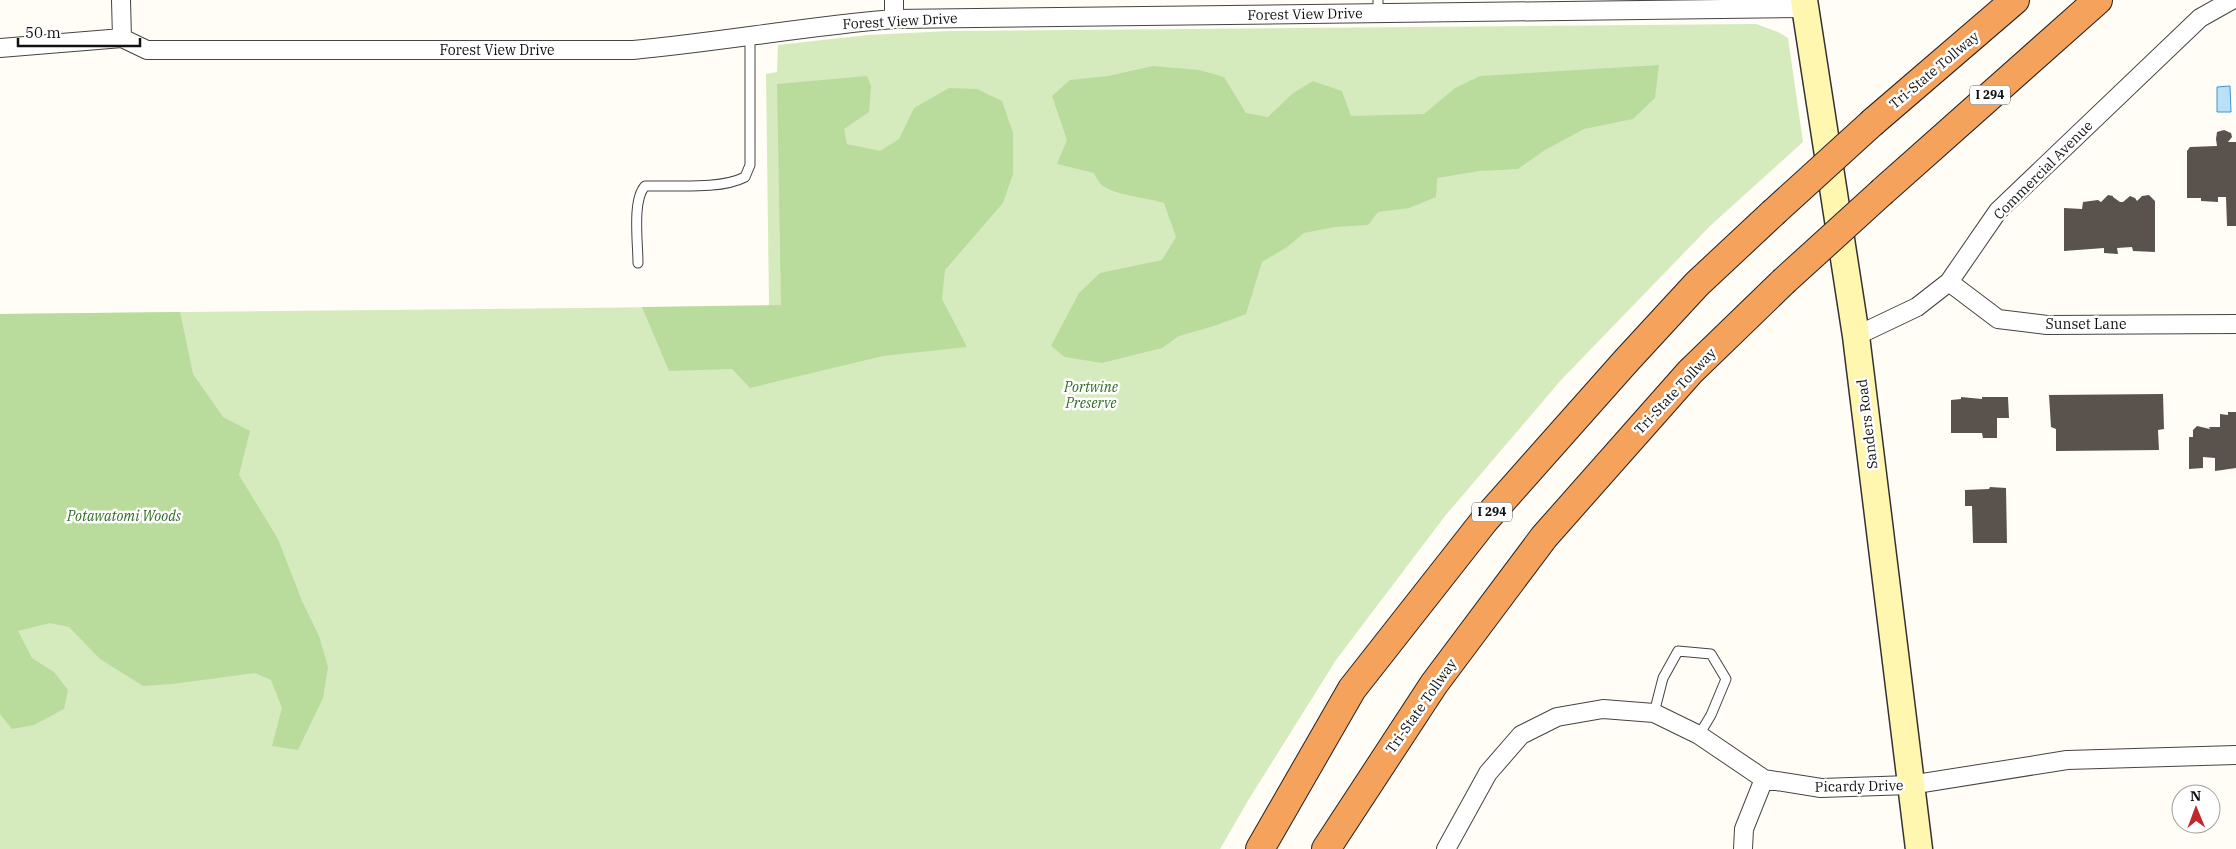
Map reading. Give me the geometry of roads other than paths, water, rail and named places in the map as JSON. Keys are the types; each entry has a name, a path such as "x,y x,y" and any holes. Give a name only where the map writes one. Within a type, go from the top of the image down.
{"highway":[{"name":"Tri-State Tollway","path":"1260,849 1352,689 1484,521 1626,361 1697,284 1773,213 1873,122 2015,0"},
{"name":"Tri-State Tollway","path":"1326,849 1434,684 1544,537 1690,372 1783,282 2098,0"}],"main road":[{"name":"Sanders Road","path":"1805,4 1856,336 1910,785 1920,849"}],"street":[{"path":"0,48 122,38 121,0"},
{"path":"894,0 894,19"},
{"name":"Commercial Avenue","path":"1856,336 1917,307 1949,282 1998,211 2200,18 2232,0"},
{"name":"Forest View Drive","path":"122,38 147,50 633,50 835,24 894,19 1337,10 1378,7 1805,4"},
{"name":"Sunset Lane","path":"1949,282 1998,319 2047,325 2236,324"},
{"name":"Picardy Drive","path":"1446,849 1488,773 1521,735 1557,717 1603,709 1654,713 1699,735 1764,779 1821,788 1910,785 2067,760 2236,755"},
{"path":"1743,849 1744,829 1764,779"}],"lane":[{"path":"638,263 638,205 640,192 645,186 710,185 736,182 745,178 750,165 750,36"},
{"path":"1654,713 1663,678 1678,650 1711,654 1726,679 1711,715 1699,735"}],"water":[{"path":"2230,86 2231,112 2217,112 2217,87"}],"park label":[{"name":"Portwine Preserve","path":"1091,396"},
{"name":"Potawatomi Woods","path":"124,516"}]}
